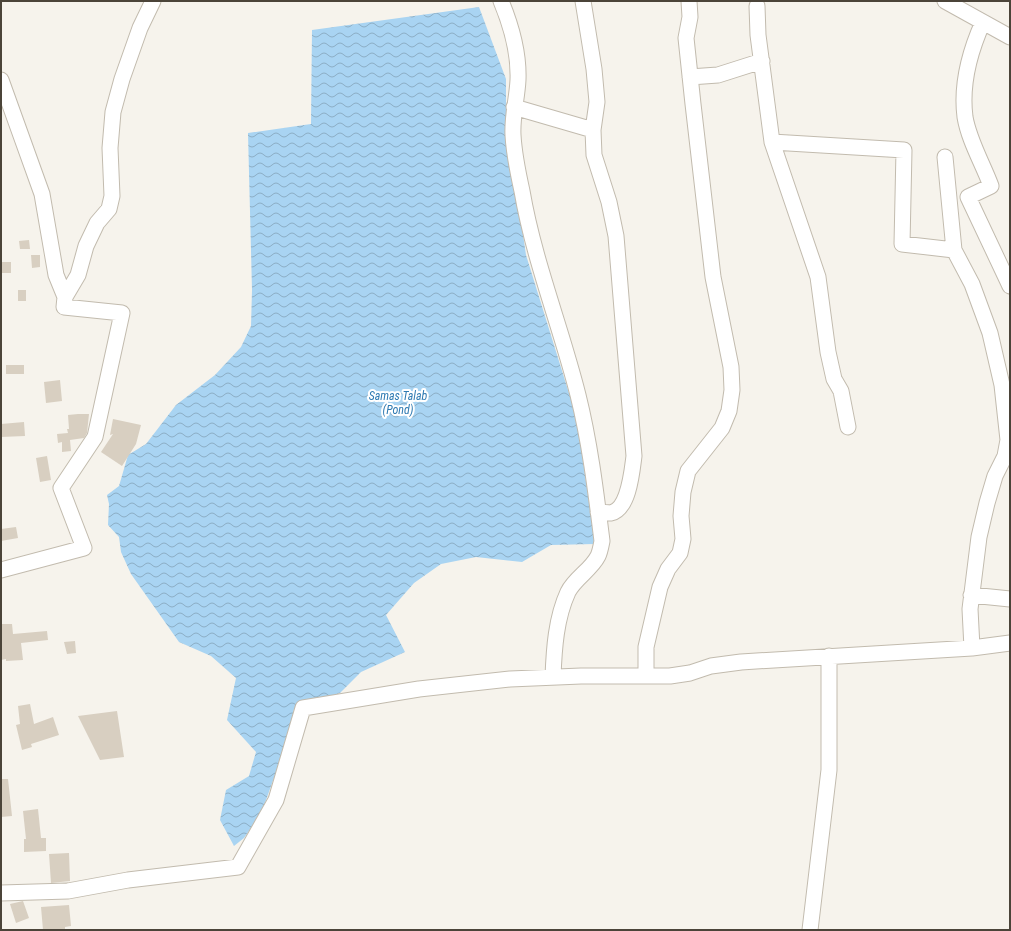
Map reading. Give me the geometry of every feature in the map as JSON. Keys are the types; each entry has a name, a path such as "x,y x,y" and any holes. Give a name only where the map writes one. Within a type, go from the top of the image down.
{"street":[{"path":"1,570 84,548 61,488 94,437 122,313 64,307 65,297 78,275 86,246 94,229 109,209 112,196 110,148 113,112 122,79 140,28 153,1"},
{"path":"501,1 509,20 515,51 518,80 514,107 513,135 529,234 552,303 578,396 588,442 602,541 599,556 569,591 561,615 553,656 553,677"},
{"path":"583,1 594,69 597,102 593,130 594,155 609,202 616,236 634,456 631,478 626,497 619,508 612,513 598,512"},
{"path":"646,676 646,647 660,587 668,569 680,553 683,539 682,504 688,472 722,428 729,411 732,390 731,367 713,277 690,77 686,38 690,17 689,1"},
{"path":"945,1 1010,36"},
{"path":"757,6 772,142 818,277 828,352 834,379 841,391 848,426"},
{"path":"983,22 972,46 965,88 965,117 968,130 992,186 968,197 1010,286"},
{"path":"690,77 718,76 762,61"},
{"path":"1,80 42,194 56,275 65,297"},
{"path":"514,107 593,130"},
{"path":"772,142 904,150 902,244 954,250"},
{"path":"945,157 954,250 972,284 990,333 1002,385 1008,440 1005,456 995,476 987,502 979,538 971,595 972,648"},
{"path":"971,595 1010,599"},
{"path":"1,893 68,891 128,880 238,867 276,800 303,708 419,689 510,679 670,676 690,673 712,666 741,662 972,648 1010,643"},
{"path":"810,930 829,770 829,656"}],"water":[{"name":"Samas Talab (Pond)","path":"479,7 506,79 506,119 526,255 577,419 595,544 551,545 522,562 476,557 441,564 414,583 386,615 405,652 361,672 340,693 294,709 288,739 261,814 244,838 234,846 220,820 226,790 249,776 256,752 227,720 236,678 211,656 179,642 131,574 121,552 119,537 108,525 109,504 107,495 119,486 128,455 146,444 176,405 215,375 241,347 251,326 252,290 248,133 311,124 312,30"}],"building":[{"path":"29,240 30,249 20,249 19,241"},
{"path":"31,255 40,255 40,267 32,268"},
{"path":"1,262 11,262 11,273 1,273"},
{"path":"18,290 26,290 26,301 18,301"},
{"path":"6,365 24,365 24,374 6,374"},
{"path":"60,380 62,401 46,403 44,382"},
{"path":"89,414 87,433 84,438 70,440 71,451 62,452 62,442 58,443 57,434 68,433 68,415"},
{"path":"113,419 141,425 136,444 122,466 101,452 113,434 110,435"},
{"path":"24,422 25,436 1,437 1,424"},
{"path":"47,456 51,480 40,482 36,458"},
{"path":"16,527 18,538 1,541 1,529"},
{"path":"1,624 12,624 13,634 47,631 48,640 21,643 23,660 1,660"},
{"path":"75,641 76,653 67,654 64,642"},
{"path":"30,704 34,724 53,717 59,735 31,744 32,747 22,750 16,725 20,724 18,706"},
{"path":"117,711 124,757 100,760 78,716"},
{"path":"1,779 8,779 12,816 1,817"},
{"path":"38,809 41,838 46,838 46,851 24,852 24,839 26,839 23,811"},
{"path":"69,853 70,881 51,883 49,854"},
{"path":"23,901 29,918 16,923 10,904"},
{"path":"69,905 71,926 65,927 65,930 43,930 41,907"}]}
